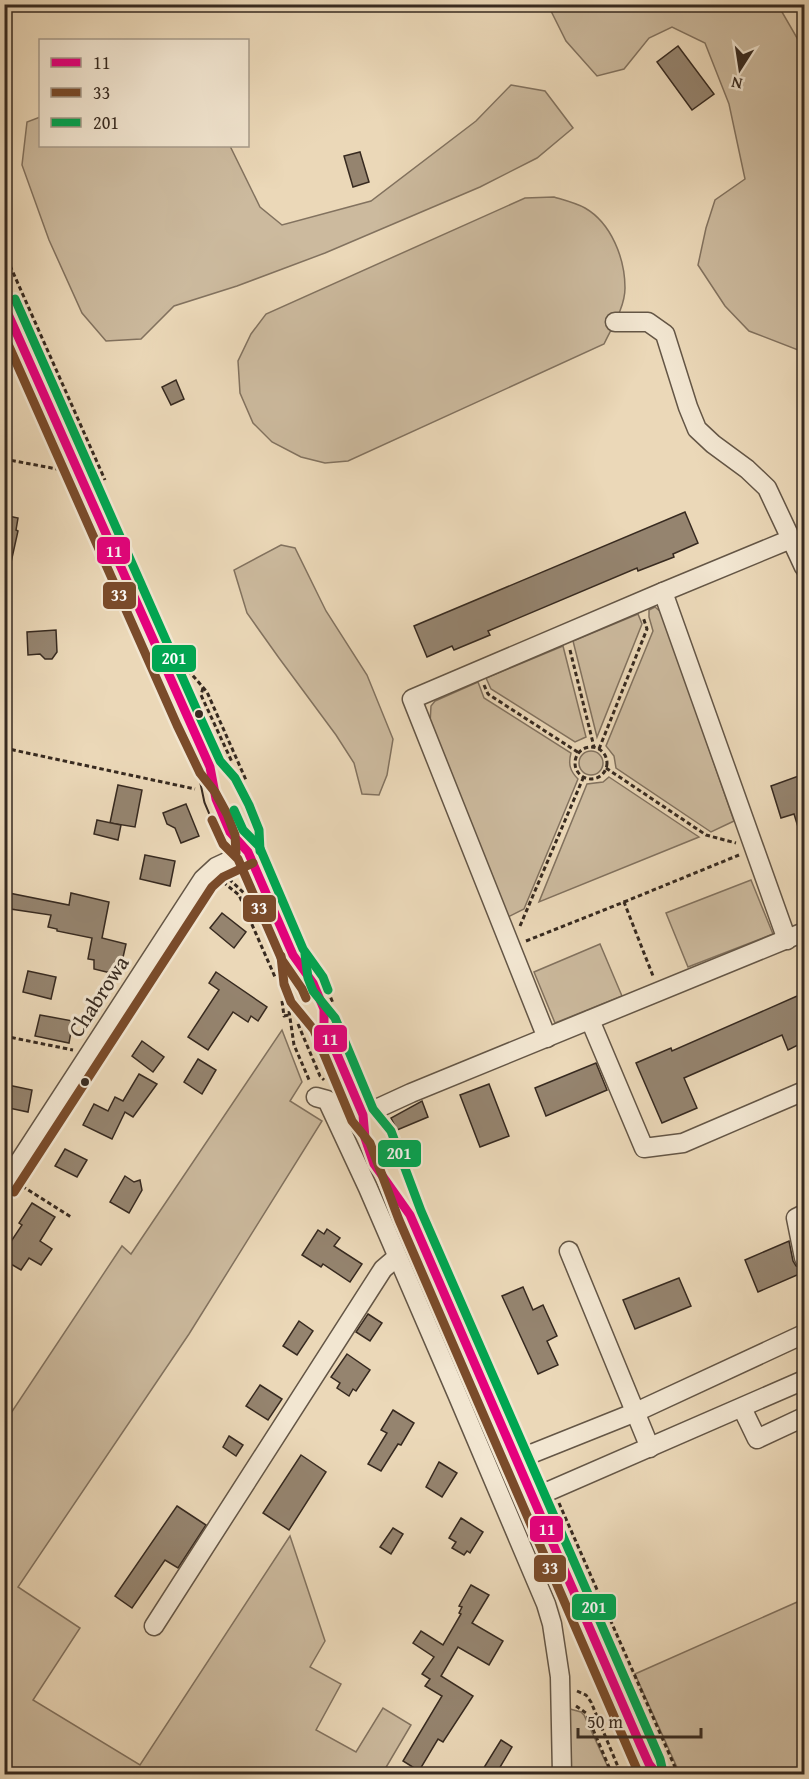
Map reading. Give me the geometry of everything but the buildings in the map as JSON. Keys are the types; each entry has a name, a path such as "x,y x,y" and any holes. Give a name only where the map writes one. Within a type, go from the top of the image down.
{"main road":[{"path":"4,304 162,665 210,767 225,785 238,809 248,833 249,852 293,955 313,983 324,1009 324,1024 363,1116 380,1137 410,1215 652,1771"}],"street":[{"path":"615,322 648,322 665,334 697,429 767,488 804,567"},
{"path":"547,1038 412,699 791,539"},
{"path":"663,592 787,939"},
{"name":"Chabrowa","path":"7,1182 203,879 216,867 249,852"},
{"path":"363,1116 404,1096 804,932"},
{"path":"590,1020 644,1148 683,1143 804,1091"},
{"path":"316,1097 327,1100 542,1594 552,1624 566,1698 562,1774"},
{"path":"804,1214 796,1218 804,1258"},
{"path":"569,1251 650,1449"},
{"path":"154,1626 383,1269 397,1257"},
{"path":"516,1460 636,1412 804,1334"},
{"path":"533,1498 804,1380"},
{"path":"742,1408 757,1439 804,1418"}],"path":[{"path":"4,252 106,483"},
{"path":"4,459 63,471 76,468"},
{"path":"599,749 647,629 639,603"},
{"path":"564,635 594,747"},
{"path":"184,663 203,687 201,695 234,766"},
{"path":"479,671 488,694 579,753"},
{"path":"588,747 594,747 606,757 606,768 597,777 584,776 577,768 576,757 588,747"},
{"path":"4,748 202,791"},
{"path":"606,768 706,835 755,849"},
{"path":"511,947 584,776"},
{"path":"511,947 755,849"},
{"path":"624,902 659,992"},
{"path":"4,1036 90,1053"},
{"path":"7,1182 71,1217"},
{"path":"612,1774 586,1713 566,1698 580,1691 591,1702 621,1774"}],"shaded area":[{"path":"548,5 778,5 804,50 804,347 798,350 749,331 725,306 698,265 715,200 745,179 729,104 705,43 672,27 649,38 624,69 597,76 566,41"},
{"path":"511,85 545,91 573,128 537,158 480,187 325,253 237,286 174,306 141,339 106,341 82,313 49,240 22,165 27,122 39,117 39,147 230,147 260,207 282,225 371,201 476,121"},
{"path":"554,197 581,206 594,215 609,232 619,253 625,288 623,302 604,344 348,461 325,463 301,457 272,442 253,423 240,393 238,361 251,334 266,314 525,198"},
{"path":"281,545 295,548 326,611 367,675 393,739 387,775 379,795 362,794 354,763 247,613 234,570"},
{"path":"655,607 662,613 734,821 711,832 616,768 614,756 606,746 653,631 649,610"},
{"path":"638,614 642,624 597,737 573,641"},
{"path":"563,646 586,737 575,742 491,689 486,678"},
{"path":"478,682 484,698 571,753 570,767 578,779 524,909 506,918 430,724 431,706 435,701"},
{"path":"591,751 599,755 603,763 599,771 591,775 583,771 579,763 583,755"},
{"path":"609,777 699,837 539,902 587,784 603,782"},
{"path":"751,880 773,934 688,967 666,913"},
{"path":"600,944 622,996 555,1023 534,972"},
{"path":"282,1030 302,1082 290,1101 322,1121 189,1334 18,1587 80,1628 33,1700 140,1765 290,1536 325,1641 310,1667 341,1684 316,1730 356,1752 383,1708 411,1725 385,1769 394,1774 5,1774 5,1422 122,1246 131,1254"},
{"path":"804,1599 804,1774 680,1774 635,1674"},
{"path":"570,1709 584,1715 611,1774 569,1774 568,1713"}],"transit line":[{"name":"201","path":"15,299 220,761 235,778 249,805 259,830 260,851"},
{"name":"11","path":"4,305 210,767 216,799 230,832 248,852 293,955 313,983 324,1009 324,1024 363,1115 365,1138 374,1164 410,1215 640,1744 649,1764 657,1774"},
{"name":"33","path":"4,335 177,725 200,773 215,792 227,814 235,835 236,853"},
{"name":"201","path":"234,810 243,830 259,846 303,949 323,977 328,990"},
{"name":"33","path":"212,820 223,844 238,859 282,960 306,998"},
{"name":"33","path":"14,1192 212,887 223,877 253,863"},
{"name":"201","path":"305,954 308,978 313,991 335,1018 373,1109 391,1131 421,1211 660,1759 663,1772"},
{"name":"33","path":"281,956 284,984 291,1002 314,1030 352,1121 370,1143 399,1220 639,1774"}]}
